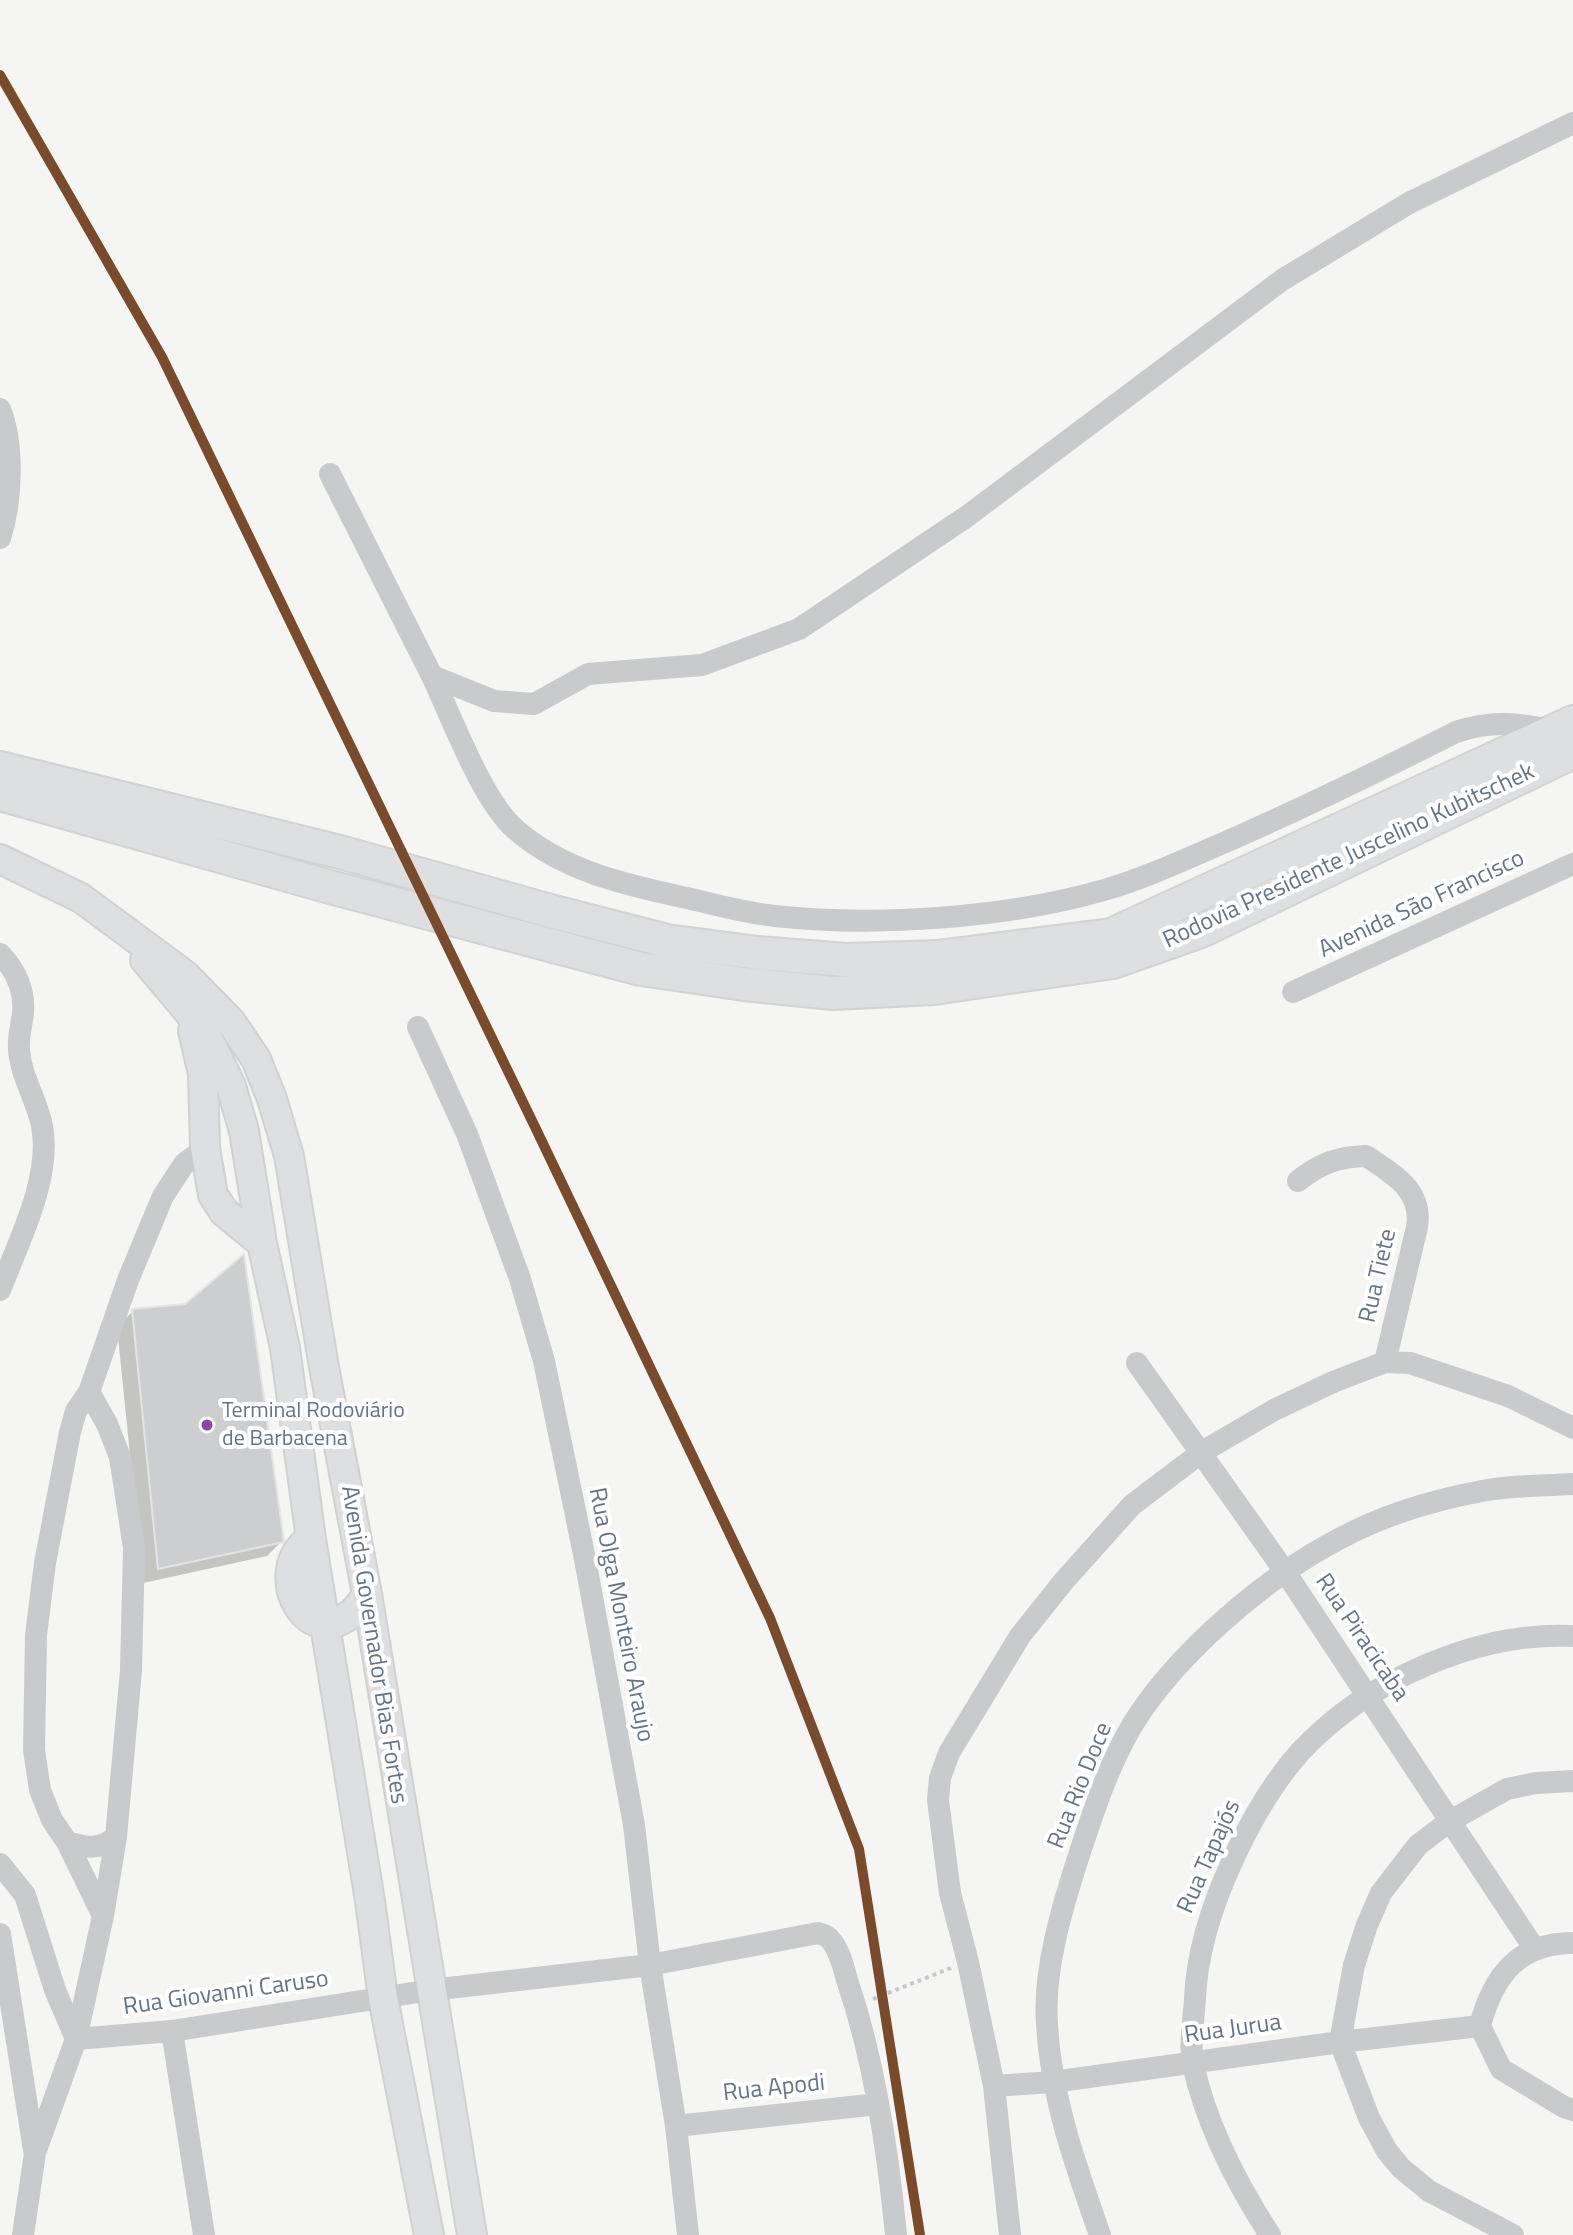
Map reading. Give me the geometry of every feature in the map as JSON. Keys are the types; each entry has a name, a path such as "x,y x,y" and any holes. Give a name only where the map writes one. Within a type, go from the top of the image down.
{"highway":[{"name":"Rodovia Presidente Juscelino Kubitschek","path":"0,768 340,852 667,941 846,960 937,957 1111,935 1567,735"},
{"name":"Rodovia Presidente Juscelino Kubitschek","path":"0,794 330,887 641,969 833,993 934,988 1113,962 1201,931 1567,735"}],"main road":[{"name":"Avenida Governador Bias Fortes","path":"0,859 81,898 185,975 231,1022 256,1059 289,1156 324,1367 367,1594 472,2235"},
{"name":"Avenida Governador Bias Fortes","path":"81,898 151,966 209,1040 222,1065 244,1131 262,1243 285,1348 311,1539 383,1998 429,2235"},
{"path":"188,1011 203,1074 205,1148 213,1195 224,1212 262,1243"},
{"path":"205,1148 228,1133 244,1131 261,1133 277,1143 289,1156"},
{"path":"325,1626 350,1616 367,1594"}],"street":[{"path":"432,676 494,701 534,704 588,674 702,665 799,629 966,517 1282,280 1409,203 1573,123"},
{"path":"0,409 7,426 10,454 0,538"},
{"path":"330,474 490,798 513,828 543,850 592,873 643,888 775,916 933,918 1030,907 1105,890 1184,860 1304,807 1476,724 1525,724 1567,735"},
{"name":"Avenida São Francisco","path":"1293,992 1573,864"},
{"path":"0,954 9,963 23,998 9,1036 42,1127 42,1170 29,1215 0,1290"},
{"name":"Rua Olga Monteiro Araujo","path":"418,1027 467,1134 520,1279 544,1361 585,1559 634,1825 650,1965 676,2126 688,2235"},
{"path":"103,1916 67,1842 52,1820 40,1790 34,1750 33,1693 45,1563 76,1411 89,1392 128,1280 163,1196 184,1164 205,1148"},
{"name":"Rua Tiete","path":"1298,1181 1318,1165 1342,1156 1366,1156 1410,1191 1418,1205 1417,1227 1385,1362"},
{"path":"1010,2235 994,2086 950,1893 938,1800 940,1778 949,1753 1020,1636 1097,1542 1132,1505 1202,1452 1274,1410 1385,1362 1410,1363 1508,1396 1573,1428"},
{"name":"Rua Piracicaba","path":"1137,1363 1286,1573 1534,1948"},
{"path":"23,2235 35,2153 76,2039 103,1916 116,1837 131,1670 134,1548 120,1457 107,1424 89,1392"},
{"name":"Rua Rio Doce","path":"1100,2235 1053,2082 1046,2021 1058,1930 1086,1834 1111,1768 1139,1715 1170,1674 1227,1618 1286,1573 1339,1539 1413,1508 1485,1490 1573,1484"},
{"name":"Rua Tapajós","path":"1270,2235 1229,2162 1211,2120 1193,2062 1196,1976 1205,1933 1241,1842 1266,1798 1301,1751 1368,1694 1438,1659 1524,1638 1573,1636"},
{"path":"1513,2235 1429,2191 1401,2168 1387,2151 1369,2118 1340,2042 1354,1965 1381,1893 1418,1845 1450,1821 1507,1789 1536,1783 1573,1781"},
{"path":"67,1842 94,1848 116,1837"},
{"path":"0,1864 25,1895 55,1990 76,2039"},
{"name":"Rua Giovanni Caruso","path":"76,2039 172,2031 431,1990 650,1965 818,1933 831,1939 837,1950 856,2006 878,2104"},
{"path":"0,1934 35,2153"},
{"path":"1573,1943 1554,1943 1534,1948 1513,1962 1501,1976 1485,2005 1480,2026 1501,2069 1573,2110"},
{"name":"Rua Jurua","path":"994,2086 1053,2082 1480,2026"},
{"path":"172,2031 204,2235"},
{"path":"878,2104 896,2235"},
{"name":"Rua Apodi","path":"676,2126 878,2104"}],"path":[{"path":"867,1988 872,2000 968,1962"}],"building":[{"name":"Terminal Rodoviário de Barbacena","path":"244,1254 284,1542 158,1569 132,1309 185,1304"}],"transit line":[{"path":"0,75 162,357 770,1618 859,1849 920,2235"}],"place":[{"name":"Terminal Rodoviário de Barbacena","path":"207,1425"}]}
